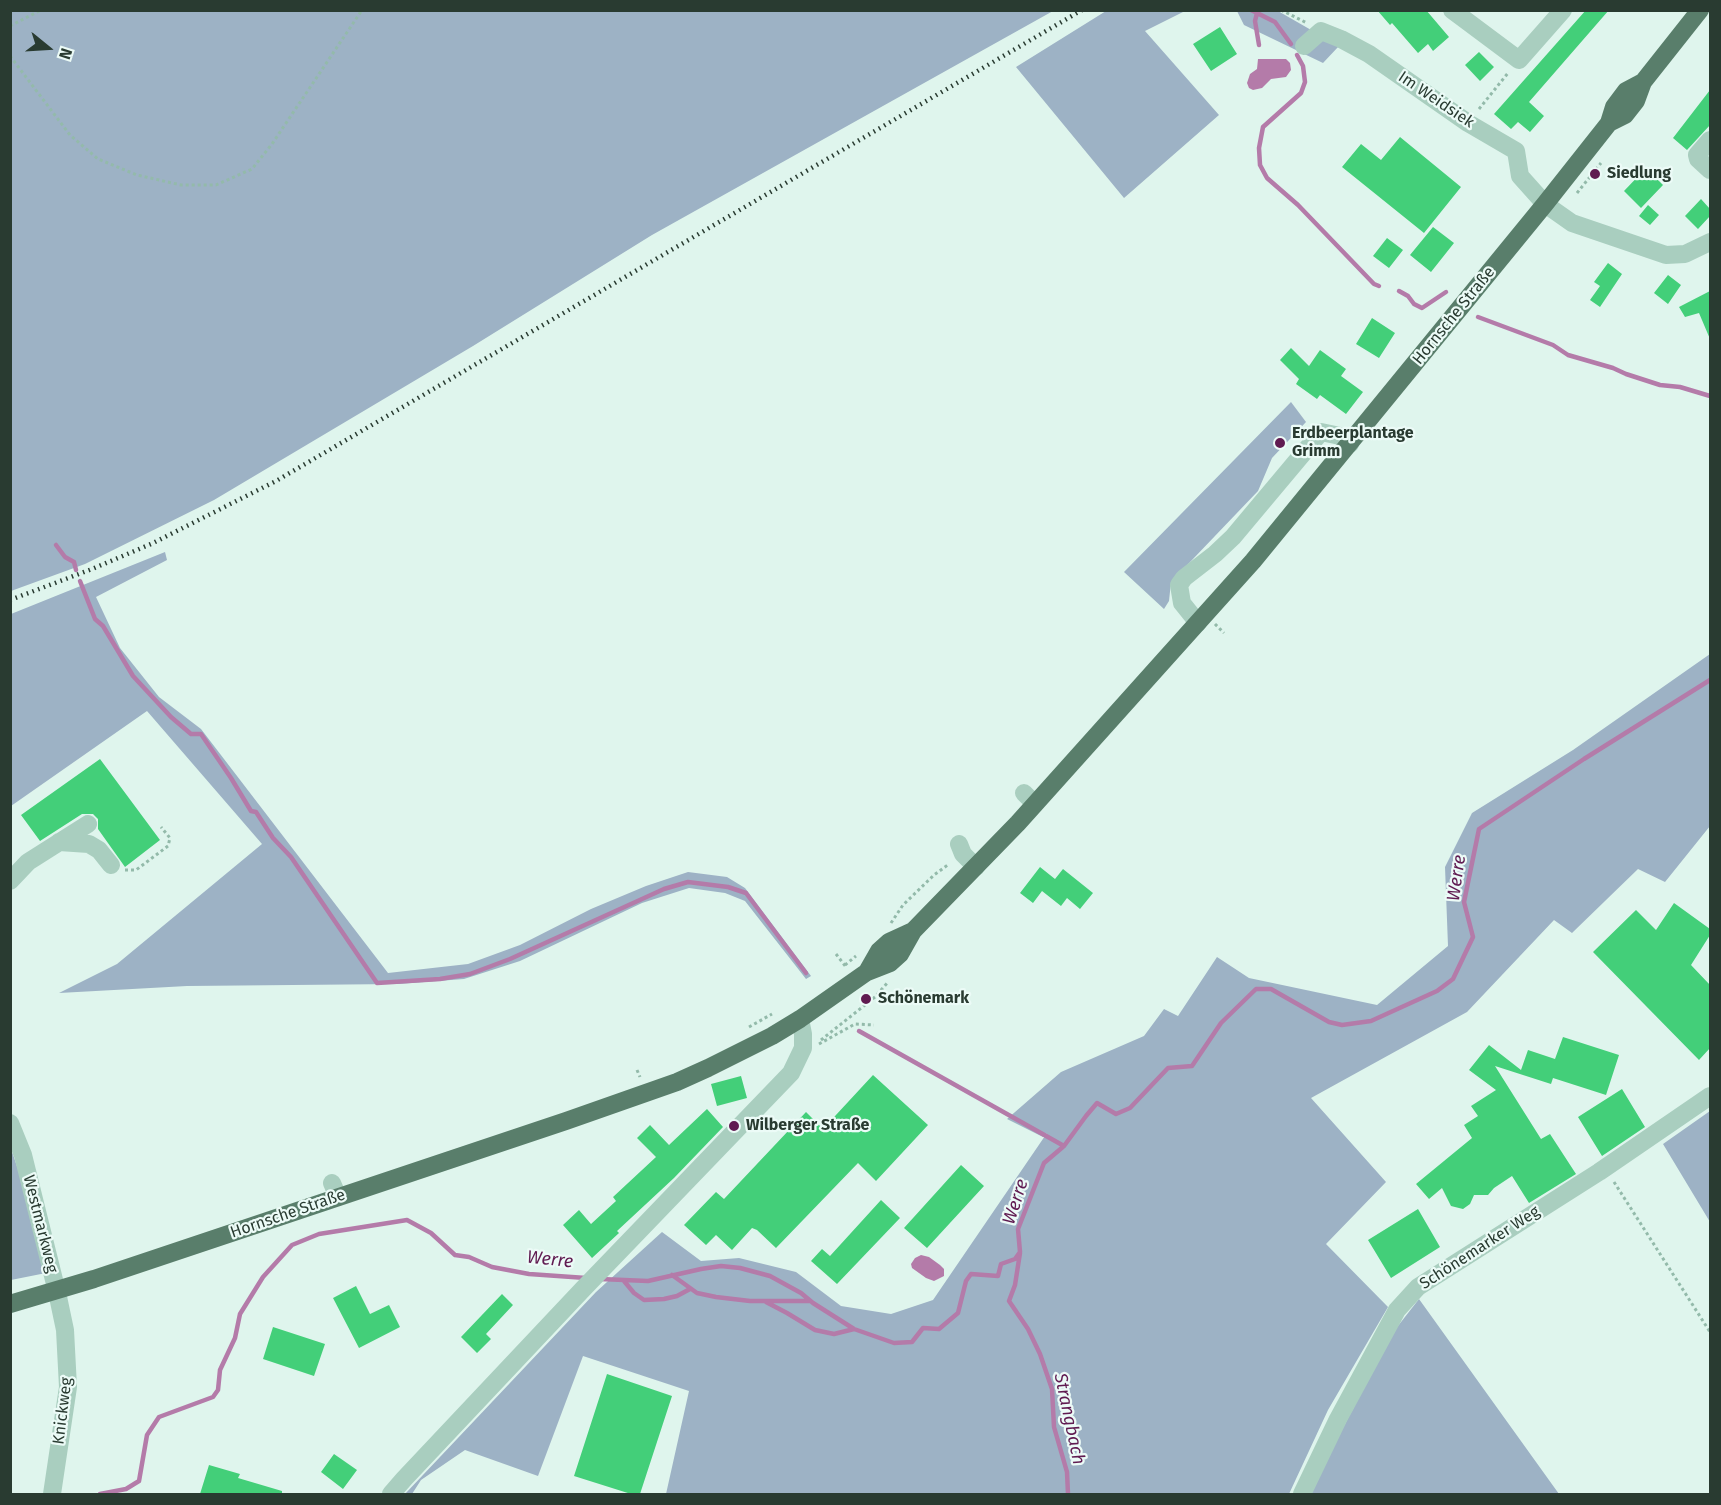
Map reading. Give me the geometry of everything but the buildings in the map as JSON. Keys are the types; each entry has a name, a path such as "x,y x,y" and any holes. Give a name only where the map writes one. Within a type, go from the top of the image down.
{"main road":[{"name":"Hornsche Straße","path":"10,1304 57,1292 335,1190 566,1121 677,1082 800,1019 867,972 896,959 913,931 976,867 1029,798 1198,623 1297,508 1350,444 1430,336 1545,204 1609,123 1614,107 1626,91 1643,82 1700,10"}],"street":[{"path":"1452,10 1519,60 1563,10"},
{"name":"Im Weidsiek","path":"1304,46 1322,31 1369,54 1468,123 1516,151 1520,176 1545,204"},
{"path":"1710,140 1697,155 1698,159 1710,170"},
{"path":"1545,204 1572,223 1665,255 1685,254 1710,242"},
{"path":"1198,623 1182,603 1179,585 1184,578 1233,537 1321,432 1340,436 1350,444"},
{"path":"10,881 28,862 88,824"},
{"path":"59,842 89,844 99,850 111,865"},
{"path":"959,844 963,854 976,867"},
{"path":"391,1494 583,1289 791,1073 810,1047 803,1034 800,1019"},
{"name":"Schönemarker Weg","path":"1302,1494 1338,1419 1397,1310 1418,1287 1605,1168 1710,1096"},
{"name":"Westmarkweg","path":"10,1123 23,1155 57,1292"},
{"name":"Knickweg","path":"52,1494 68,1387 65,1330 57,1292"}],"path":[{"path":"10,26 41,10"},
{"path":"10,56 70,135 98,159 137,175 181,185 216,185 252,169 266,152 362,10"},
{"path":"1281,10 1299,19"},
{"path":"1490,96 1519,60"},
{"path":"111,865 117,861 123,869 135,870 168,846 170,838 160,827"},
{"path":"845,965 861,952"},
{"path":"810,1047 875,997 890,979"},
{"path":"741,1032 780,1010"},
{"path":"810,1047 855,1024 874,1025"},
{"path":"640,1079 650,1075"},
{"path":"1605,1168 1710,1332"}],"shaded area":[{"path":"11,10 1053,11 652,235 473,346 214,500 85,564 11,591"},
{"path":"1106,11 1185,11 1145,31 1219,115 1124,198 1016,67"},
{"path":"1237,11 1278,11 1339,46 1323,63 1244,25"},
{"path":"1258,59 1286,59 1290,63 1291,70 1286,77 1271,79 1262,88 1253,90 1247,83 1250,74 1257,69"},
{"path":"1291,402 1306,422 1272,458 1258,491 1171,582 1169,601 1164,609 1124,572"},
{"path":"165,552 167,560 96,597 120,648 159,697 201,729 388,973 468,964 520,945 591,909 646,886 688,872 727,877 745,888 811,976 806,979 745,901 725,893 689,888 642,903 520,961 464,979 398,984 187,986 59,993 117,964 262,844 147,711 11,806 11,614"},
{"path":"1710,654 1710,826 1665,882 1638,869 1572,933 1554,920 1467,1012 1311,1098 1386,1182 1326,1244 1388,1307 1328,1410 1289,1494 666,1494 689,1391 583,1356 538,1476 465,1450 421,1480 412,1494 405,1494 596,1292 662,1232 701,1261 739,1258 796,1272 841,1306 891,1314 933,1300 1047,1133 1043,1137 1007,1119 1061,1072 1144,1036 1164,1009 1178,1016 1217,957 1249,978 1377,1005 1448,946 1445,867 1472,813 1573,750"},
{"path":"1710,1111 1710,1222 1663,1144"},
{"path":"10,1146 27,1195 46,1273 11,1280"},
{"path":"921,1255 929,1257 940,1265 944,1269 944,1276 934,1281 912,1268 911,1264 915,1258"},
{"path":"1419,1299 1559,1494 1308,1494 1394,1331"}],"waterway":[{"path":"1251,10 1275,22 1291,44"},
{"path":"1257,13 1255,21 1259,45"},
{"path":"1297,55 1303,66 1305,82 1301,93 1263,127 1259,148 1260,165 1267,178 1298,205 1374,284 1379,286"},
{"path":"1399,291 1422,308 1446,292"},
{"path":"1478,317 1553,345 1568,355 1660,385 1680,387 1710,396"},
{"path":"56,545 65,557 74,562 76,570"},
{"path":"80,581 95,619 103,626 133,676 171,717 191,734 201,734 251,811 256,812 273,838 291,857 377,983 440,979 470,974 510,959 664,889 688,882 728,887 746,893 806,973"},
{"name":"Werre","path":"600,1279 648,1281 721,1266 740,1268 770,1276 801,1293 854,1329 894,1343 912,1342 923,1328 939,1329 958,1313 966,1281 971,1274 998,1276 1001,1264 1015,1259 1020,1252 1018,1229 1044,1163 1064,1146 1097,1103 1116,1114 1130,1108 1168,1068 1192,1066 1221,1023 1256,989 1271,989 1329,1022 1342,1025 1371,1021 1437,991 1453,979 1473,937 1464,902 1479,829 1584,759 1710,680"},
{"path":"859,1031 1064,1146"},
{"name":"Werre","path":"100,1494 126,1489 139,1481 147,1435 159,1417 213,1397 218,1390 220,1370 235,1338 240,1314 263,1277 292,1245 319,1234 407,1220 431,1233 455,1255 469,1257 492,1267 529,1274 586,1278"},
{"name":"Strangbach","path":"1020,1253 1015,1285 1009,1301 1028,1329 1040,1354 1052,1389 1054,1427 1067,1472 1068,1494"},
{"path":"672,1275 697,1293 716,1297 750,1301 810,1301"},
{"path":"624,1281 634,1293 644,1300 677,1296 690,1289"},
{"path":"766,1302 815,1330 834,1334 854,1329"}],"railway":[{"path":"10,600 151,544 276,481 1082,10"}],"place":[{"name":"Siedlung","path":"1595,174"},
{"name":"Erdbeerplantage Grimm","path":"1280,443"},
{"name":"Schönemark","path":"866,999"},
{"name":"Wilberger Straße","path":"734,1126"}]}
